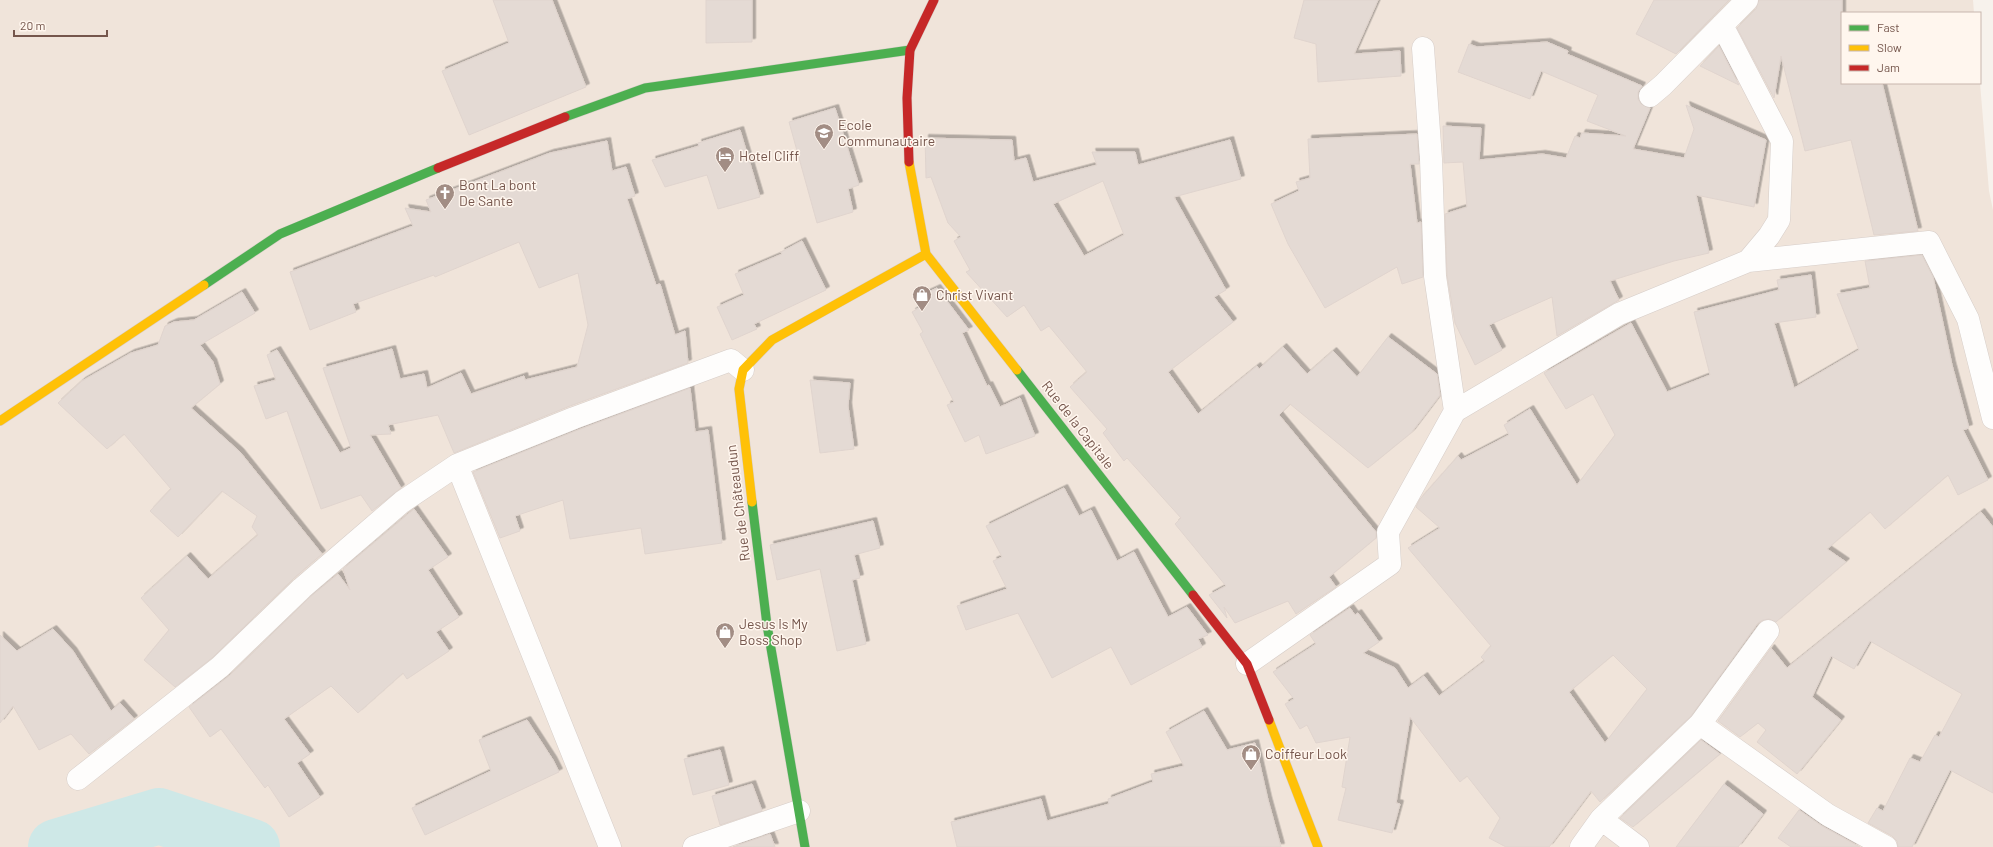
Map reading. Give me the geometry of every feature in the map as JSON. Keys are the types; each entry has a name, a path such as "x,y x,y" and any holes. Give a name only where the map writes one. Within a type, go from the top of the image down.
{"street":[{"name":"Rue de la Capitale","path":"934,0 910,50 907,98 909,161 926,254 1248,664 1318,847"},
{"path":"1650,96 1663,85 1747,0"},
{"path":"1722,25 1782,141 1780,220 1748,261"},
{"path":"1423,48 1431,159 1434,276 1455,411"},
{"path":"0,421 280,234 520,134 645,88 910,50"},
{"path":"1248,664 1390,564 1388,532 1455,411 1619,314 1748,261 1929,242 1968,319 1993,418"},
{"path":"78,779 220,667 302,588 402,502 457,465 574,418 731,360 743,370 772,340 926,254"},
{"name":"Rue de Châteaudun","path":"743,370 739,389 767,625 805,847"},
{"path":"457,465 610,847"},
{"path":"1581,847 1601,819 1700,724 1768,631"},
{"path":"1700,724 1828,815 1886,847"},
{"path":"694,847 799,811"},
{"path":"1601,819 1638,847"}],"shaded area":[{"path":"0,0 1973,0 1974,12 1841,12 1841,84 1980,84 1989,191 1993,210 1993,847 0,847"}],"building":[{"path":"493,0 552,0 586,87 469,135 442,71 509,43"},
{"path":"706,0 752,0 752,42 706,43"},
{"path":"1304,0 1378,0 1354,54 1400,51 1401,76 1318,82 1316,44 1294,38"},
{"path":"1654,0 1729,0 1676,54 1636,34"},
{"path":"1759,0 1842,0 1841,84 1882,84 1918,231 1874,235 1851,140 1805,151 1781,56 1774,98 1737,28 1756,9"},
{"path":"1547,42 1568,51 1567,54 1642,86 1638,92 1638,99 1641,104 1650,108 1633,149 1684,158 1694,129 1686,105 1766,140 1754,207 1696,195 1709,253 1674,261 1610,281 1619,300 1557,336 1552,297 1489,325 1502,350 1475,365 1455,323 1447,275 1445,214 1467,207 1463,162 1444,163 1443,126 1481,128 1479,160 1542,154 1566,158 1575,136 1580,138 1582,133 1626,136 1587,121 1598,95 1541,71 1530,99 1458,72 1469,44 1477,47"},
{"path":"1719,46 1739,85 1700,66"},
{"path":"835,108 859,185 848,189 853,212 817,223 789,122"},
{"path":"740,130 760,197 718,209 707,175 665,187 652,160 699,146 698,143"},
{"path":"1417,134 1419,164 1410,164 1417,223 1421,222 1423,277 1402,284 1397,267 1325,308 1288,244 1271,204 1299,191 1296,182 1310,178 1308,139"},
{"path":"925,138 1012,140 1014,161 1026,158 1033,182 1097,165 1092,152 1135,152 1138,165 1230,140 1241,179 1174,197 1226,290 1214,297 1233,322 1168,372 1198,414 1257,366 1259,369 1283,347 1307,374 1333,351 1357,377 1388,337 1437,374 1440,395 1411,433 1368,468 1290,404 1279,415 1376,532 1376,538 1329,577 1336,587 1296,614 1288,601 1235,623 1224,607 1227,618 1209,595 1226,586 1175,524 1181,518 1127,458 1124,461 1103,433 1107,429 1070,387 1087,372 1049,326 1041,331 1024,305 1007,317 966,272 970,270 954,241 961,237 948,223 931,177 926,178","holes":["1103,181 1124,235 1084,256 1053,204"]},
{"path":"607,141 612,171 626,167 635,196 627,199 656,285 660,284 675,335 685,331 688,363 570,406 454,453 438,415 388,425 391,434 370,435 401,488 372,511 361,495 321,509 287,411 266,419 254,386 276,380 267,355 277,350 340,453 351,448 323,368 392,349 400,379 424,374 427,388 461,373 471,394 524,376 525,380 577,367 588,325 578,273 539,288 519,242 435,277 434,275 353,304 356,312 310,330 290,272 413,226 405,208 431,212 426,200 550,153"},
{"path":"802,241 826,290 754,324 757,329 732,340 717,307 744,295 735,274 782,254 781,252"},
{"path":"1922,255 1933,277 1952,365 1969,428 1963,430 1988,480 1958,495 1948,475 1885,529 1870,512 1827,549 1846,562 1776,622 1769,619 1758,623 1691,716 1600,802 1591,791 1549,847 1506,847 1489,838 1500,818 1467,776 1460,782 1410,717 1396,803 1400,804 1392,833 1338,820 1346,788 1342,787 1350,737 1316,743 1307,725 1300,729 1285,704 1294,699 1273,672 1316,644 1310,635 1350,608 1355,615 1358,613 1379,642 1363,653 1395,668 1408,688 1424,676 1439,696 1485,661 1481,657 1491,646 1408,548 1440,528 1416,507 1420,499 1458,456 1461,460 1509,435 1504,425 1530,409 1577,485 1615,435 1593,394 1566,409 1544,373 1631,323 1667,392 1710,375 1694,312 1779,290 1777,280 1811,275 1816,317 1774,323 1794,388 1859,350 1837,294 1870,288 1865,261","holes":["1613,655 1647,689 1605,743 1569,692"]},
{"path":"937,288 969,330 962,333 987,386 989,385 1000,407 1020,398 1035,436 986,454 979,435 965,442 947,405 954,402 920,334 923,332 912,312 930,301 926,293"},
{"path":"242,292 255,313 200,345 213,362 220,384 191,408 240,452 322,554 293,579 212,658 175,687 144,660 169,630 141,598 187,556 208,579 258,535 252,527 257,516 222,491 178,537 150,511 171,489 124,434 107,449 58,403 82,381 131,353 158,345 165,326 174,322 194,320"},
{"path":"810,380 850,383 848,406 854,449 820,453"},
{"path":"690,388 695,432 708,430 722,543 645,554 641,528 570,539 563,500 515,516 520,531 500,538 473,472 578,430"},
{"path":"1064,488 1079,516 1091,510 1117,561 1134,552 1168,617 1187,607 1208,635 1198,639 1202,647 1131,685 1111,647 1052,678 1018,613 966,630 957,606 1007,589 993,561 1002,557 986,526"},
{"path":"414,509 448,557 428,570 459,617 436,632 449,651 407,679 403,673 358,713 331,686 284,719 310,754 297,763 320,797 289,817 268,785 265,788 221,729 210,737 189,707 229,676 310,597 338,574 350,590 343,569"},
{"path":"1981,512 1993,527 1993,793 1950,770 1912,847 1898,847 1897,841 1892,836 1868,823 1877,808 1883,811 1910,758 1920,762 1935,735 1939,737 1962,694 1870,641 1854,669 1831,656 1812,697 1841,720 1797,774 1757,742 1766,730 1758,723 1740,737 1718,721 1771,648 1787,668"},
{"path":"873,521 880,548 854,555 860,578 852,580 866,644 837,651 820,569 777,580 770,545"},
{"path":"53,629 73,651 111,711 120,703 134,719 89,754 71,734 39,750 13,706 0,723 0,635 17,651"},
{"path":"1204,711 1227,750 1255,743 1268,800 1281,847 957,847 951,822 1041,799 1047,821 1109,804 1108,799 1153,782 1151,774 1184,766 1166,732"},
{"path":"527,720 559,772 425,835 412,808 491,771 479,740"},
{"path":"1701,740 1720,754 1633,827 1620,818"},
{"path":"720,750 729,785 693,795 684,759"},
{"path":"752,784 762,811 720,825 712,796"},
{"path":"1724,784 1763,814 1738,847 1676,847"},
{"path":"1799,810 1822,826 1860,847 1791,847 1778,838"},
{"path":"770,834 775,847 733,847"}],"waterway":[{"path":"56,847 159,816 252,847"}],"traffic: fast":[{"path":"565,117 645,88 910,50"},
{"path":"204,285 280,234 438,168"},
{"path":"1017,370 1193,595"},
{"path":"752,502 767,625 805,847"}],"traffic: slow":[{"path":"909,162 926,254 1017,370"},
{"path":"752,502 739,389 743,370 772,340 926,254"},
{"path":"0,421 204,285"},
{"path":"1269,720 1318,847"}],"traffic: jam":[{"path":"909,162 907,98 910,50 934,0"},
{"path":"438,168 565,117"},
{"path":"1193,595 1247,664 1269,720"}],"place":[{"name":"Ecole Communautaire","path":"824,150"},
{"name":"Hotel Cliff","path":"725,173"},
{"name":"Bont La bont De Sante","path":"445,210"},
{"name":"Christ Vivant","path":"922,312"},
{"name":"Jesus Is My Boss Shop","path":"725,649"},
{"name":"Coiffeur Look","path":"1251,771"}]}
